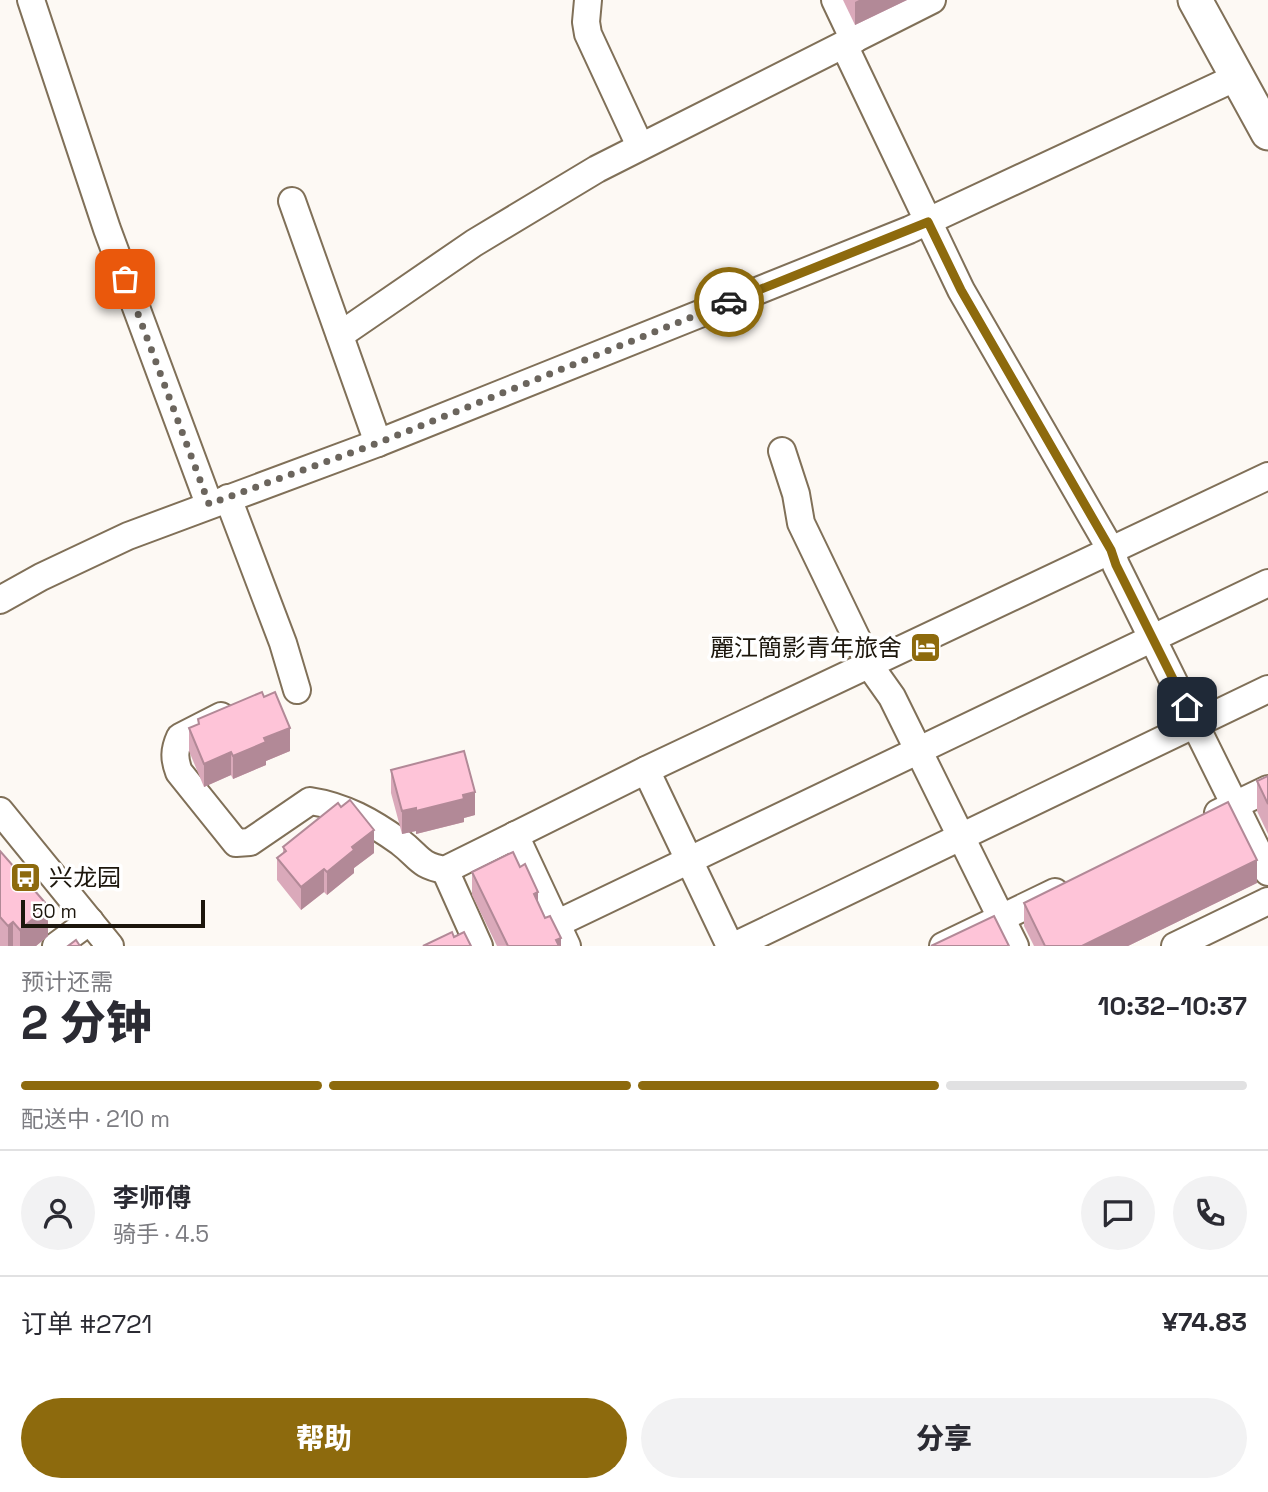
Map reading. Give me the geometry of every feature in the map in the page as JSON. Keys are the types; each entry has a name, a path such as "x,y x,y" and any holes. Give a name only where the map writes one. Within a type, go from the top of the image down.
{"main road":[{"path":"1195,0 1268,134"}],"street":[{"path":"31,0 107,229 218,501 283,643 296,690"},
{"path":"589,0 586,22 588,34 640,146"},
{"path":"835,0 849,42 961,290 1111,550 1268,872"},
{"path":"340,335 524,211 640,146 932,0"},
{"path":"0,600 41,576 128,536 378,443 928,222 1237,77"},
{"path":"292,201 378,443"},
{"path":"782,451 796,494 801,523 870,666 892,697 1014,946"},
{"path":"238,708 180,737 174,754 179,772 236,843 250,842 310,801 353,812 401,843 426,867 445,870 646,770 1268,476"},
{"path":"515,835 561,935 689,860 1268,583"},
{"path":"646,770 732,946 1268,689"},
{"path":"1198,823 1268,789"},
{"path":"0,811 110,946"},
{"path":"445,870 479,946"},
{"path":"943,946 1075,882"},
{"path":"1175,946 1268,901"},
{"path":"56,946 89,921"}],"building":[{"path":"262,692 264,697 275,692 290,728 264,738 266,742 233,756 231,752 204,764 189,728 199,724 198,719"},
{"path":"464,751 475,792 463,795 464,799 416,811 416,808 402,811 391,770"},
{"path":"1268,776 1268,804 1257,781"},
{"path":"350,800 374,830 327,872 324,869 301,887 277,858 286,851 283,847 338,803 341,807"},
{"path":"1228,802 1257,860 1082,946 1045,946 1024,903"},
{"path":"0,851 48,906 20,930 13,922 8,926 0,917"},
{"path":"513,852 520,867 525,864 538,892 534,894 545,918 550,916 561,938 556,940 559,946 508,946 472,872"},
{"path":"994,916 1009,946 931,946"},
{"path":"452,932 454,937 464,932 471,946 423,946"},
{"path":"76,940 80,946 68,946"}],"way so far":[{"path":"125,279 209,504 378,443 729,302"}],"place":[{"name":"麗江簡影青年旅舍","path":"925,648"},
{"name":"兴龙园","path":"26,878"}],"route":[{"path":"729,302 928,222 961,290 1111,550 1187,707"}]}
